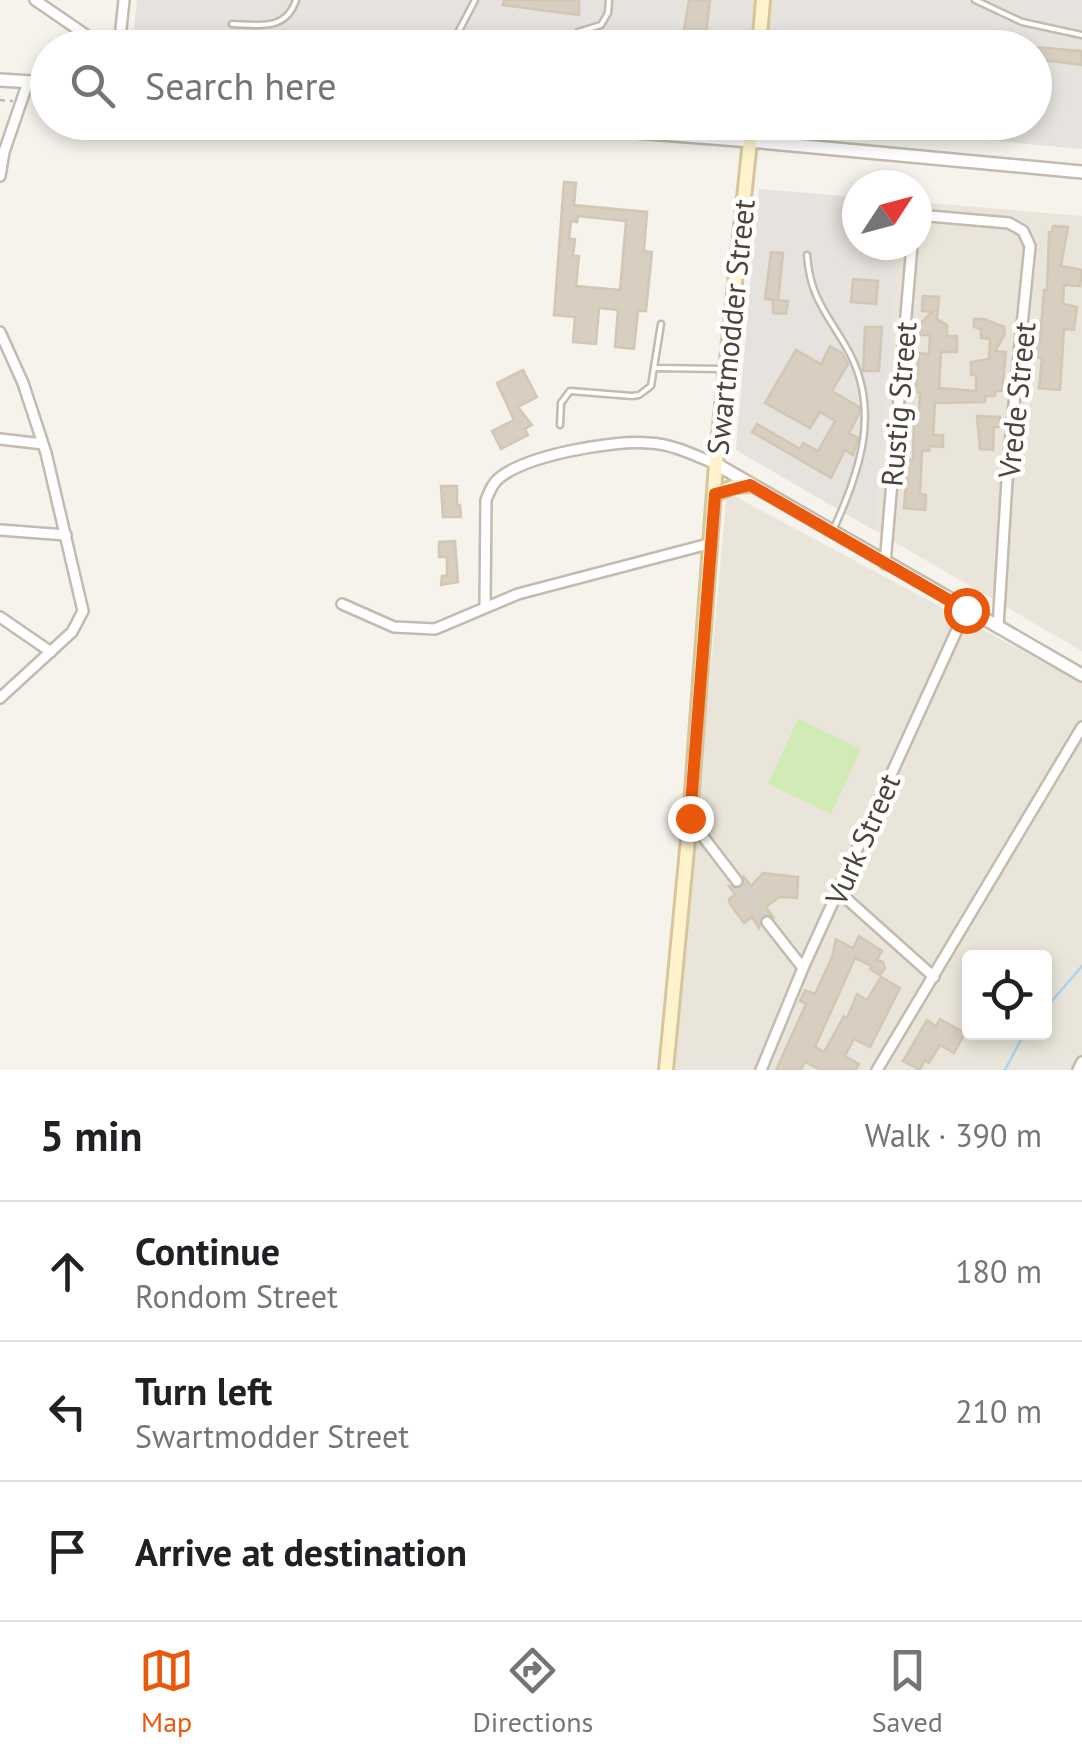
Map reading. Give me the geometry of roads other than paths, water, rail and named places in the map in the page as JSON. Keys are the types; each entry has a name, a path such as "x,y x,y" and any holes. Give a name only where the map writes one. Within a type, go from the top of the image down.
{"main road":[{"path":"761,30 764,0"},
{"name":"Swartmodder Street","path":"666,1070 690,818 716,464 750,140"},
{"path":"715,494 750,485"}],"street":[{"path":"35,0 79,30"},
{"path":"121,30 124,0"},
{"path":"0,80 28,82 4,152 0,176"},
{"path":"750,140 1082,172"},
{"name":"Vrede Street","path":"932,216 1016,226 1027,237 1031,254 1008,464 998,627"},
{"name":"Rustig Street","path":"885,564 911,260"},
{"path":"0,698 72,632 83,612 43,444 23,384 1,336"},
{"path":"0,440 43,444"},
{"path":"486,606 486,500 490,488 503,476 529,463 630,443 650,443 684,450 716,464 1082,676"},
{"path":"0,530 66,535"},
{"path":"342,604 394,626 420,630 451,624 518,594 712,543"},
{"name":"Vurk Street","path":"761,1070 966,610"},
{"path":"0,617 51,652"},
{"path":"878,1070 1082,727"},
{"path":"690,818 737,880"},
{"path":"839,892 934,977"},
{"path":"767,922 804,968"},
{"path":"1078,1070 1082,1062"}],"lane":[{"path":"232,24 282,22 296,0"},
{"path":"459,30 475,0"},
{"path":"590,30 602,25 609,0"},
{"path":"975,0 1022,22 1082,34"},
{"path":"807,255 814,294 856,368 866,422 862,458 832,533"},
{"path":"560,424 561,403 570,391 640,395 651,386 661,324"},
{"path":"656,368 726,369"}],"waterway":[{"path":"1052,1001 1082,966"},
{"path":"1005,1070 1021,1040"}],"tunnel":[{"path":"737,881 767,922"}]}
